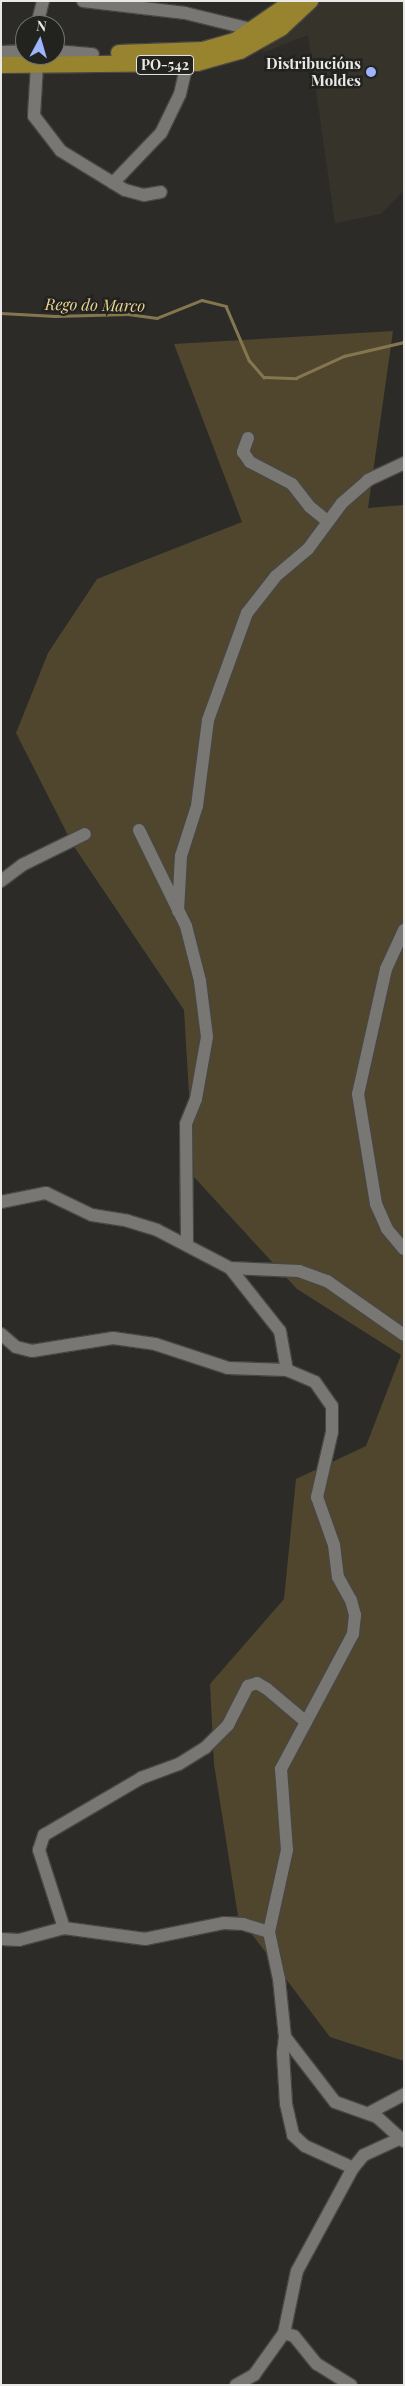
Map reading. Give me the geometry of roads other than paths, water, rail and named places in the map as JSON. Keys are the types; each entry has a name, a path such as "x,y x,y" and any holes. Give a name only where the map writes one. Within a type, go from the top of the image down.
{"main road":[{"name":"PO-542","path":"65,53 203,50 235,41 255,30 293,1"},
{"name":"PO-542","path":"65,59 186,64 240,51 281,28 310,1"},
{"name":"PO-542","path":"1,53 15,55"},
{"name":"PO-542","path":"1,65 15,62"}],"street":[{"path":"40,15 43,1"},
{"path":"83,1 184,13 255,30"},
{"path":"1,53 15,52"},
{"path":"113,182 160,133 180,94 186,64"},
{"path":"38,65 34,116 61,151 113,182 144,195 161,192"},
{"path":"248,438 243,452 250,462 292,484 310,507 327,521"},
{"path":"178,911 181,856 197,806 208,720 242,624 256,598 308,549 327,521 368,480 404,463"},
{"path":"139,830 186,926 200,982 207,1037 196,1099 186,1124 187,1244"},
{"path":"1,880 22,865 85,834"},
{"path":"404,930 386,969 358,1094 376,1204 387,1229 404,1249"},
{"path":"1,1202 46,1194 92,1215 128,1220 187,1244 230,1268 280,1331 287,1370"},
{"path":"230,1268 299,1271 327,1281 404,1335"},
{"path":"1,1334 16,1347 32,1351 113,1338 155,1344 228,1368 287,1370 315,1382 332,1406 332,1432 316,1497 334,1545 338,1577 355,1615 353,1634 281,1769 287,1850 269,1932 279,1979 285,2037 289,2052 286,2104 293,2135 305,2146 353,2168"},
{"path":"64,1928 39,1850 44,1834 141,1778 179,1764 205,1748 228,1725 248,1686 257,1683 267,1688 306,1722"},
{"path":"1,1939 19,1940 64,1928 145,1939 224,1923 243,1924 269,1932"},
{"path":"236,2385 254,2375 284,2333 297,2271 353,2168 364,2155 402,2139 369,2113 335,2102 289,2052"},
{"path":"369,2113 404,2094"},
{"path":"284,2333 294,2336 317,2364 351,2385"}],"waterway":[{"name":"Rego do Marco","path":"1,313 55,316 128,314 157,318 202,300 226,306 249,360 264,377 296,378 344,356 404,342"}],"place":[{"name":"Distribucións Moldes","path":"371,72"}]}
